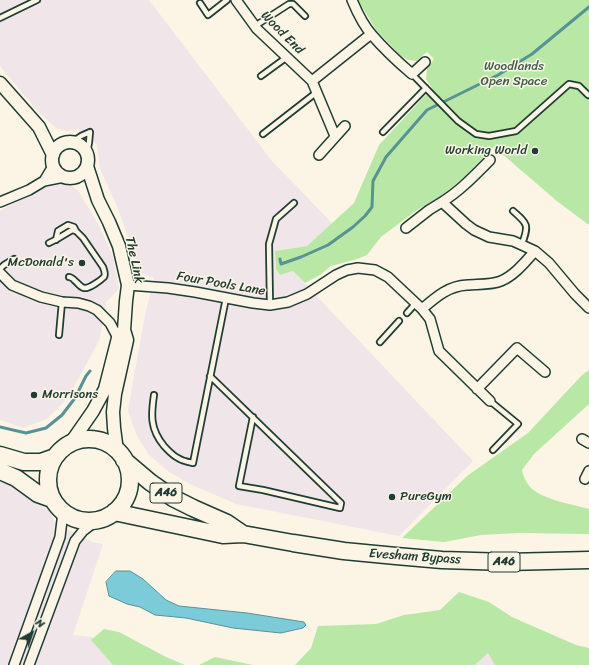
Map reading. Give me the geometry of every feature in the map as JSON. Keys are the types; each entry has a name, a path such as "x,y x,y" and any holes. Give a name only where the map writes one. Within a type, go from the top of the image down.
{"highway":[{"path":"88,440 98,441 109,445 121,456 128,472 130,484 127,496 114,512 104,518 96,521 85,521 73,518 58,508 52,499 48,487 48,474 51,464 55,457 70,444 88,440"},
{"path":"0,455 24,462 41,462 55,457"},
{"name":"Evesham Bypass","path":"121,456 150,482 173,498 227,523 243,534"},
{"path":"0,471 16,478 38,494 52,499"},
{"name":"Evesham Bypass","path":"114,512 223,535 243,534 344,551 420,559 506,562 589,560"}],"street":[{"name":"Wood End","path":"236,0 255,26 312,81 335,136"},
{"path":"352,0 359,16 371,34 390,55 412,74 425,62"},
{"path":"312,81 371,34"},
{"name":"The Link","path":"0,83 39,128 53,160 56,172 70,177 98,200"},
{"path":"318,155 345,126"},
{"name":"The Link","path":"39,128 69,142 81,145 87,152 87,166 98,200 119,246 128,285 121,334 105,389 93,411 70,444"},
{"path":"44,181 53,160 56,148 59,145 69,142"},
{"path":"406,228 429,210 452,197 490,160"},
{"path":"0,202 29,190 44,181 80,175 87,166"},
{"path":"442,202 474,230 489,237 522,244 535,251 549,263 575,294 588,305"},
{"path":"419,306 448,289 458,286 500,282 515,273 535,251"},
{"name":"Four Pools Lane","path":"128,285 168,288 249,303 270,305 288,302 307,294 336,275 347,270 358,268 375,270 388,278 419,306 430,319 439,351 490,401"},
{"path":"0,273 12,285 41,297 62,302 78,303 97,310 121,334"},
{"name":"The Link","path":"121,334 127,340 115,394 113,412 114,428 121,456"},
{"path":"477,389 517,348 545,372"},
{"path":"14,665 60,537 63,512"},
{"path":"29,665 75,541 83,531 96,521"}],"lane":[{"path":"0,18 37,0"},
{"path":"200,4 208,15 227,0"},
{"path":"255,26 289,4 294,4 305,16"},
{"path":"261,76 287,57"},
{"path":"412,74 458,120 476,134 489,136 516,131 569,84 579,86 588,95"},
{"path":"383,132 426,88"},
{"path":"263,134 317,92"},
{"path":"270,305 269,244 276,218 294,203"},
{"path":"513,211 526,224 526,232 522,244"},
{"path":"49,243 56,240 58,231 68,225 74,227 103,267 105,273 104,277 94,285 85,289 74,279 68,277"},
{"path":"0,269 14,259"},
{"path":"154,395 152,419 154,430 160,441 168,451 178,458 193,463 226,298"},
{"path":"59,335 62,302"},
{"path":"407,313 419,306"},
{"path":"380,342 399,322"},
{"path":"210,376 253,417 341,504 340,508 239,486 253,417"},
{"path":"490,401 518,424 493,450"}],"shaded area":[{"path":"0,0 149,0 272,161 332,223 307,246 275,251 276,269 280,275 293,271 473,461 399,536 236,504 192,485 169,472 149,455 137,436 128,411 146,310 154,278 142,273 138,267 116,204 100,169 97,145 78,129 67,131 57,129 39,113 0,66"},
{"path":"56,180 68,182 79,192 98,224 113,256 119,289 106,302 100,339 64,402 47,419 23,428 0,420 0,211"},
{"path":"0,479 16,486 50,511 55,523 92,542 103,544 73,635 92,637 118,665 0,665"},
{"path":"488,653 496,665 472,665"}],"green space":[{"name":"Woodlands Open Space","path":"358,0 589,0 589,225 558,202 494,147 462,179 442,195 417,210 381,237 367,255 331,266 320,275 305,283 293,271 280,275 276,269 275,251 307,246 354,203 379,145 432,88 426,79 427,68 434,59 427,52 416,61 408,60 401,56 376,30"},
{"path":"589,370 589,404 534,454 522,470 530,487 542,495 589,509 589,534 518,533 481,535 444,542 402,538 467,476 528,433 582,375"},
{"path":"459,592 489,602 512,617 576,645 589,648 589,665 495,665 488,653 475,665 295,665 311,648 318,626 376,624 404,615 440,610"},
{"path":"104,629 119,632 166,657 185,665 113,665 91,640"},
{"path":"215,657 253,665 199,665"}],"water":[{"path":"116,571 130,571 143,579 166,600 179,606 247,613 304,622 306,625 303,628 281,633 233,628 186,618 155,615 140,607 127,604 109,596 106,582"}],"waterway":[{"path":"280,259 281,264 328,245 353,227 365,216 372,207 373,181 386,157 427,110 498,75 532,54 589,7"},
{"path":"0,427 26,433 46,428 62,415 75,398 90,371"}],"place":[{"name":"Working World","path":"535,151"},
{"name":"McDonald's","path":"82,263"},
{"name":"Morrisons","path":"34,395"},
{"name":"PureGym","path":"392,497"}]}
